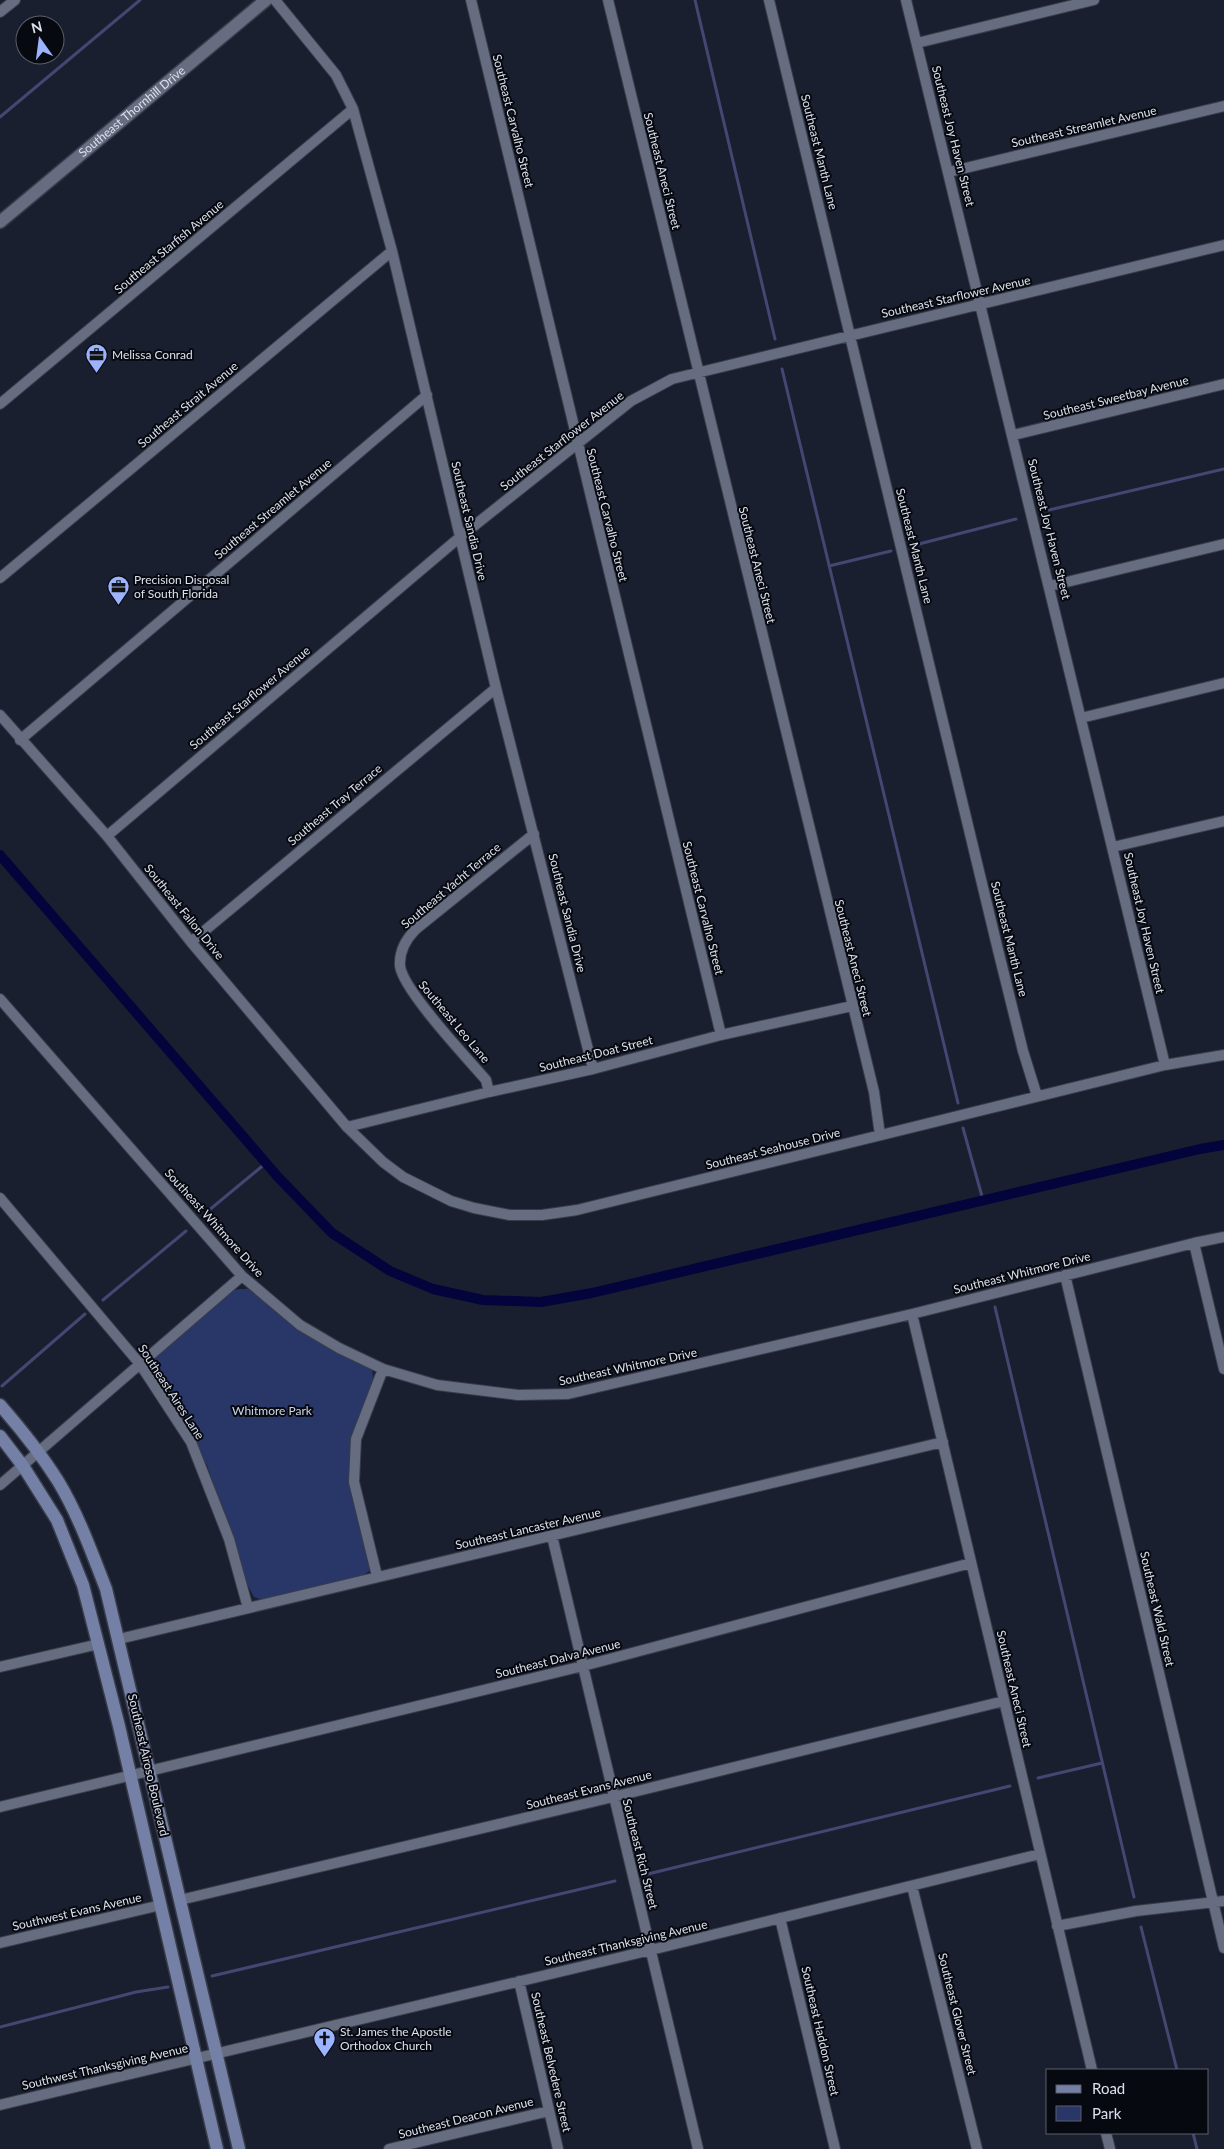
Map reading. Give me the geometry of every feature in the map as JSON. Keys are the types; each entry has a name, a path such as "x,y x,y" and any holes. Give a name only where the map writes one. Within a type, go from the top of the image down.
{"main road":[{"name":"Southeast Airoso Boulevard","path":"0,1405 59,1483 84,1534 106,1589 239,2149"},
{"name":"Southeast Airoso Boulevard","path":"0,1436 23,1466 57,1520 83,1585 99,1644 217,2149"}],"street":[{"path":"0,12 15,0"},
{"name":"Southeast Thornhill Drive","path":"0,222 266,0"},
{"name":"Southeast Sandia Drive","path":"275,0 336,75 353,109 392,251 496,688 593,1069"},
{"name":"Southeast Carvalho Street","path":"471,0 721,1035"},
{"name":"Southeast Aneci Street","path":"608,0 874,1092 880,1135"},
{"name":"Southeast Manth Lane","path":"769,0 1000,959 1023,1051 1037,1096"},
{"name":"Southeast Joy Haven Street","path":"906,0 1165,1065"},
{"path":"917,43 1094,0"},
{"name":"Southeast Streamlet Avenue","path":"949,172 1224,106"},
{"name":"Southeast Starfish Avenue","path":"0,404 353,109"},
{"name":"Southeast Starflower Avenue","path":"107,836 460,537 631,401 672,379 850,334 981,305 1224,245"},
{"name":"Southeast Strait Avenue","path":"0,578 392,251"},
{"name":"Southeast Sweetbay Avenue","path":"1013,435 1224,384"},
{"name":"Southeast Streamlet Avenue","path":"20,740 427,395"},
{"path":"1050,586 1224,544"},
{"path":"1081,718 1224,683"},
{"name":"Southeast Tray Terrace","path":"191,942 496,688"},
{"name":"Southeast Fallon Drive","path":"0,715 20,740 107,836 191,942 347,1127"},
{"path":"1113,847 1224,821"},
{"name":"Southeast Yacht Terrace","path":"400,967 402,948 410,934 534,834"},
{"name":"Southeast Leo Lane","path":"400,967 408,986 486,1080 489,1092"},
{"name":"Southeast Whitmore Drive","path":"0,999 242,1276 300,1325 339,1348 383,1368 437,1385 518,1395 568,1394 912,1314 1224,1237"},
{"name":"Southeast Doat Street","path":"347,1127 593,1069 721,1035 852,1006"},
{"name":"Southeast Seahouse Drive","path":"347,1127 383,1162 403,1177 451,1201 510,1215 542,1215 577,1210 1165,1065 1224,1055"},
{"name":"Southeast Aires Lane","path":"0,1198 140,1364 191,1442 229,1538 248,1608"},
{"path":"1194,1243 1224,1369"},
{"name":"Southeast Wald Street","path":"1065,1275 1219,1901 1224,1948"},
{"path":"0,1485 242,1276"},
{"name":"Southeast Aneci Street","path":"912,1314 1092,2069"},
{"path":"377,1576 354,1482 356,1439 383,1368"},
{"name":"Southeast Lancaster Avenue","path":"119,1639 943,1442"},
{"name":"Southeast Rich Street","path":"552,1536 698,2149"},
{"name":"Southeast Dalva Avenue","path":"0,1807 582,1666 971,1563"},
{"path":"0,1666 99,1644"},
{"name":"Southeast Evans Avenue","path":"180,1900 613,1797 1004,1701"},
{"name":"Southeast Thanksgiving Avenue","path":"216,2052 651,1950 1040,1854"},
{"name":"Southeast Glover Street","path":"912,1886 977,2149"},
{"path":"1057,1926 1136,1911 1219,1901"},
{"name":"Southwest Evans Avenue","path":"0,1943 160,1905"},
{"name":"Southeast Haddon Street","path":"780,1918 835,2149"},
{"name":"Southeast Belvedere Street","path":"520,1980 558,2149"},
{"name":"Southwest Thanksgiving Avenue","path":"0,2105 216,2052"},
{"name":"Southeast Deacon Avenue","path":"389,2149 549,2111"},
{"path":"1106,2134 1110,2149"}],"green space":[{"name":"Whitmore Park","path":"248,1289 257,1294 308,1336 372,1370 372,1386 356,1424 350,1449 351,1469 370,1564 369,1571 362,1576 263,1600 254,1597 246,1582 207,1465 155,1375 152,1367 155,1357 234,1290"}],"waterway":[{"path":"0,117 140,0"},
{"path":"695,0 775,339"},
{"path":"782,369 958,1103"},
{"path":"1049,510 1224,469"},
{"path":"915,545 1016,519"},
{"path":"829,566 891,551"},
{"path":"0,855 278,1177 332,1233 390,1271 433,1289 483,1300 541,1302 592,1293 1200,1149 1224,1145"},
{"path":"963,1128 983,1200"},
{"path":"208,1211 266,1163"},
{"path":"103,1300 186,1231"},
{"path":"995,1307 1134,1897"},
{"path":"2,1386 85,1314"},
{"path":"1038,1778 1102,1763"},
{"path":"648,1874 1010,1786"},
{"path":"212,1976 615,1881"},
{"path":"1141,1927 1177,2069"},
{"path":"0,2027 136,1992 168,1987"},
{"path":"1193,2134 1197,2149"}],"place":[{"name":"Melissa Conrad","path":"96,374"},
{"name":"Precision Disposal of South Florida","path":"118,606"},
{"name":"St. James the Apostle Orthodox Church","path":"324,2058"}]}
